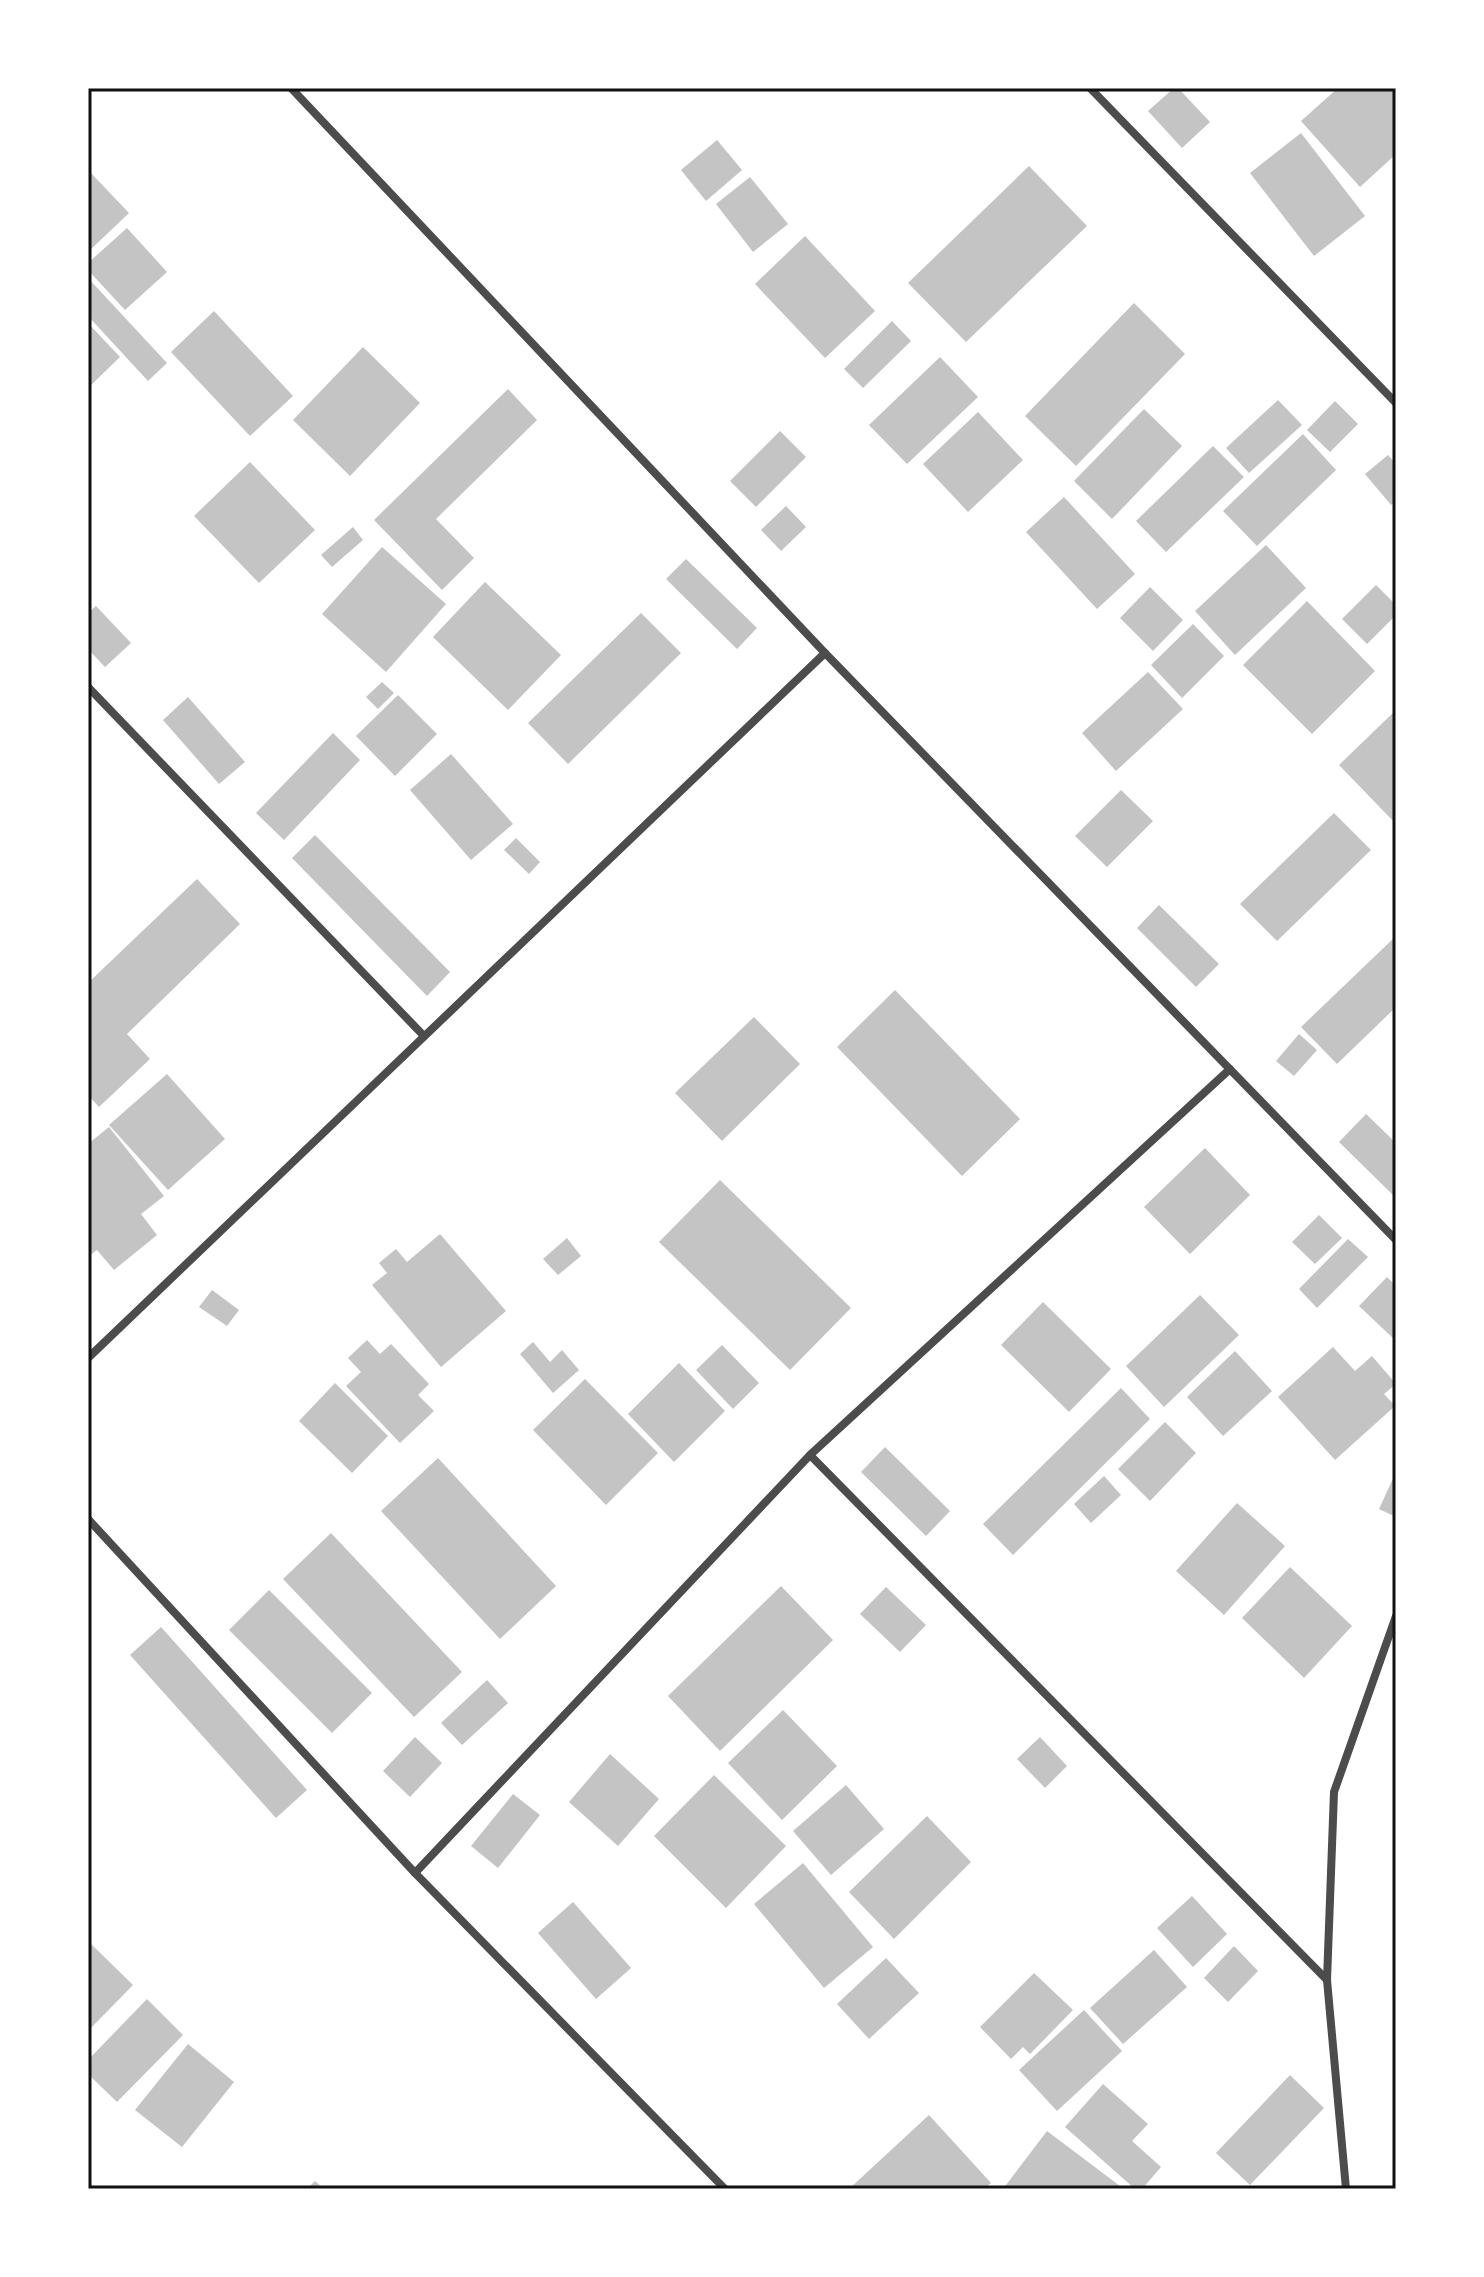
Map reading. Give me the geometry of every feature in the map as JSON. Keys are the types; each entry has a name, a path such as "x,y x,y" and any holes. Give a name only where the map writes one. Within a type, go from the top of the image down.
{"street":[{"path":"291,88 825,653 1396,1240"},
{"path":"1090,88 1396,403"},
{"path":"88,1358 825,653"},
{"path":"88,687 423,1035"},
{"path":"415,1873 810,1455 1230,1069"},
{"path":"810,1455 1327,1980"},
{"path":"88,1519 415,1873 714,2185 725,2189"},
{"path":"1346,2189 1327,1980 1334,1792 1396,1616"}],"building":[{"path":"1174,88 1178,88 1210,122 1182,148 1148,111"},
{"path":"1338,88 1396,88 1396,154 1360,187 1301,121"},
{"path":"1301,133 1365,216 1314,256 1250,173"},
{"path":"717,140 742,170 706,201 681,170"},
{"path":"1029,166 1087,226 966,342 908,283"},
{"path":"88,170 129,213 88,252"},
{"path":"750,177 788,224 753,252 716,204"},
{"path":"127,228 167,272 125,310 88,270 88,263"},
{"path":"805,236 875,311 825,358 755,284"},
{"path":"88,278 167,363 148,381 88,316"},
{"path":"1134,303 1185,354 1076,466 1025,416"},
{"path":"214,311 293,396 250,436 171,352"},
{"path":"892,321 911,341 863,388 844,369"},
{"path":"88,323 120,357 88,388"},
{"path":"363,347 420,403 350,476 293,420"},
{"path":"940,357 978,397 907,464 869,425"},
{"path":"508,389 537,420 436,519 474,558 442,590 374,520"},
{"path":"1278,400 1302,425 1249,473 1226,448"},
{"path":"1335,401 1358,424 1330,452 1307,430"},
{"path":"1144,409 1182,446 1112,519 1074,481"},
{"path":"978,412 1023,460 968,512 923,464"},
{"path":"780,431 806,457 756,507 730,481"},
{"path":"1303,434 1336,470 1257,546 1223,511"},
{"path":"1213,446 1244,477 1166,552 1136,521"},
{"path":"1388,455 1396,464 1396,501 1391,505 1365,474"},
{"path":"250,462 315,530 259,583 194,516"},
{"path":"1064,497 1135,574 1097,609 1026,532"},
{"path":"786,506 806,527 781,551 761,530"},
{"path":"353,527 363,540 332,567 321,555"},
{"path":"1266,545 1306,588 1235,655 1195,611"},
{"path":"382,547 446,604 386,672 322,614"},
{"path":"686,559 757,628 737,649 666,579"},
{"path":"485,582 561,655 508,710 433,637"},
{"path":"1376,585 1396,605 1396,615 1367,644 1342,619"},
{"path":"1150,587 1183,620 1153,651 1120,618"},
{"path":"1307,601 1375,671 1312,734 1243,665"},
{"path":"96,606 131,643 105,667 88,649 88,613"},
{"path":"641,613 681,653 568,764 528,723"},
{"path":"1193,624 1224,656 1182,698 1151,665"},
{"path":"1148,672 1183,709 1116,771 1082,733"},
{"path":"382,682 394,693 378,709 366,697"},
{"path":"398,695 437,734 395,776 356,736"},
{"path":"188,697 245,762 219,784 163,720"},
{"path":"1396,710 1396,824 1339,765"},
{"path":"333,733 360,760 284,840 256,813"},
{"path":"451,754 513,824 471,860 410,790"},
{"path":"1121,790 1153,821 1107,867 1075,836"},
{"path":"1334,813 1371,850 1277,941 1240,904"},
{"path":"315,835 450,972 427,996 292,858"},
{"path":"516,838 540,862 529,874 504,850"},
{"path":"197,879 240,924 127,1034 150,1059 99,1107 88,1095 88,983"},
{"path":"1159,905 1219,964 1196,987 1137,928"},
{"path":"1396,936 1396,1007 1337,1064 1301,1027"},
{"path":"895,990 1020,1119 962,1176 837,1047"},
{"path":"754,1017 800,1064 722,1141 675,1093"},
{"path":"1299,1034 1317,1050 1294,1076 1276,1061"},
{"path":"167,1074 225,1139 168,1190 109,1125"},
{"path":"1366,1114 1396,1143 1394,1196 1339,1142"},
{"path":"109,1127 164,1196 141,1214 157,1235 114,1270 97,1250 88,1257 88,1144"},
{"path":"1205,1148 1250,1195 1190,1254 1144,1207"},
{"path":"720,1180 851,1308 790,1370 659,1242"},
{"path":"1319,1215 1342,1238 1315,1264 1292,1242"},
{"path":"440,1234 506,1311 441,1367 372,1285 387,1273 379,1263 396,1249 407,1262"},
{"path":"567,1238 581,1256 558,1275 543,1259"},
{"path":"1348,1239 1368,1257 1317,1308 1299,1289"},
{"path":"1387,1277 1396,1286 1396,1341 1359,1306"},
{"path":"212,1290 239,1310 227,1326 199,1307"},
{"path":"1200,1295 1239,1335 1164,1407 1126,1366"},
{"path":"1043,1302 1111,1369 1069,1412 1001,1345"},
{"path":"367,1340 380,1354 391,1344 429,1384 418,1395 434,1411 400,1443 346,1386 361,1372 348,1358"},
{"path":"533,1342 550,1362 562,1350 579,1370 553,1393 520,1354"},
{"path":"722,1345 759,1383 733,1409 696,1370"},
{"path":"1333,1347 1355,1371 1372,1356 1396,1384 1384,1394 1395,1406 1335,1460 1278,1397"},
{"path":"1235,1351 1272,1391 1223,1436 1187,1397"},
{"path":"679,1363 725,1411 674,1462 628,1414"},
{"path":"585,1379 658,1453 606,1505 533,1430"},
{"path":"335,1383 388,1436 352,1473 299,1421"},
{"path":"1121,1388 1150,1419 1013,1555 983,1524"},
{"path":"1165,1422 1196,1453 1150,1501 1118,1469"},
{"path":"885,1447 950,1511 926,1536 861,1472"},
{"path":"438,1458 556,1586 500,1639 381,1511"},
{"path":"1396,1472 1396,1517 1379,1509"},
{"path":"1104,1476 1121,1495 1091,1523 1074,1504"},
{"path":"1237,1503 1285,1546 1224,1615 1176,1571"},
{"path":"331,1533 462,1672 414,1717 283,1579"},
{"path":"1290,1567 1352,1626 1304,1678 1242,1618"},
{"path":"781,1586 833,1640 720,1751 668,1696"},
{"path":"886,1587 926,1625 900,1652 860,1614"},
{"path":"269,1590 372,1693 332,1733 229,1630"},
{"path":"161,1627 307,1790 276,1818 130,1655"},
{"path":"487,1680 508,1703 462,1745 441,1723"},
{"path":"783,1710 837,1766 782,1820 728,1763"},
{"path":"415,1737 442,1763 410,1797 383,1771"},
{"path":"1040,1737 1067,1766 1045,1788 1017,1759"},
{"path":"610,1754 659,1799 618,1846 569,1802"},
{"path":"714,1775 786,1846 726,1908 654,1836"},
{"path":"846,1785 884,1829 831,1875 793,1831"},
{"path":"513,1794 540,1815 498,1868 471,1846"},
{"path":"927,1816 971,1862 894,1939 849,1892"},
{"path":"803,1863 873,1947 824,1988 754,1904"},
{"path":"1192,1896 1227,1934 1193,1967 1157,1928"},
{"path":"573,1902 631,1968 596,1999 538,1933"},
{"path":"88,1941 133,1985 88,2031"},
{"path":"1234,1946 1258,1971 1228,2002 1204,1978"},
{"path":"1154,1950 1187,1987 1123,2044 1090,2008"},
{"path":"886,1958 919,1993 869,2039 837,2004"},
{"path":"1034,1973 1073,2010 1030,2054 1023,2047 1011,2059 980,2027"},
{"path":"147,1999 183,2035 117,2102 88,2074 88,2060"},
{"path":"1084,2010 1122,2051 1057,2111 1019,2070"},
{"path":"188,2044 234,2082 182,2147 135,2110"},
{"path":"1290,2075 1324,2108 1250,2185 1216,2153"},
{"path":"1103,2084 1148,2124 1132,2141 1161,2167 1142,2189 1135,2189 1065,2127"},
{"path":"929,2115 991,2183 984,2189 849,2189"},
{"path":"1047,2131 1124,2189 1003,2189"},
{"path":"315,2181 324,2189 307,2189"}]}
